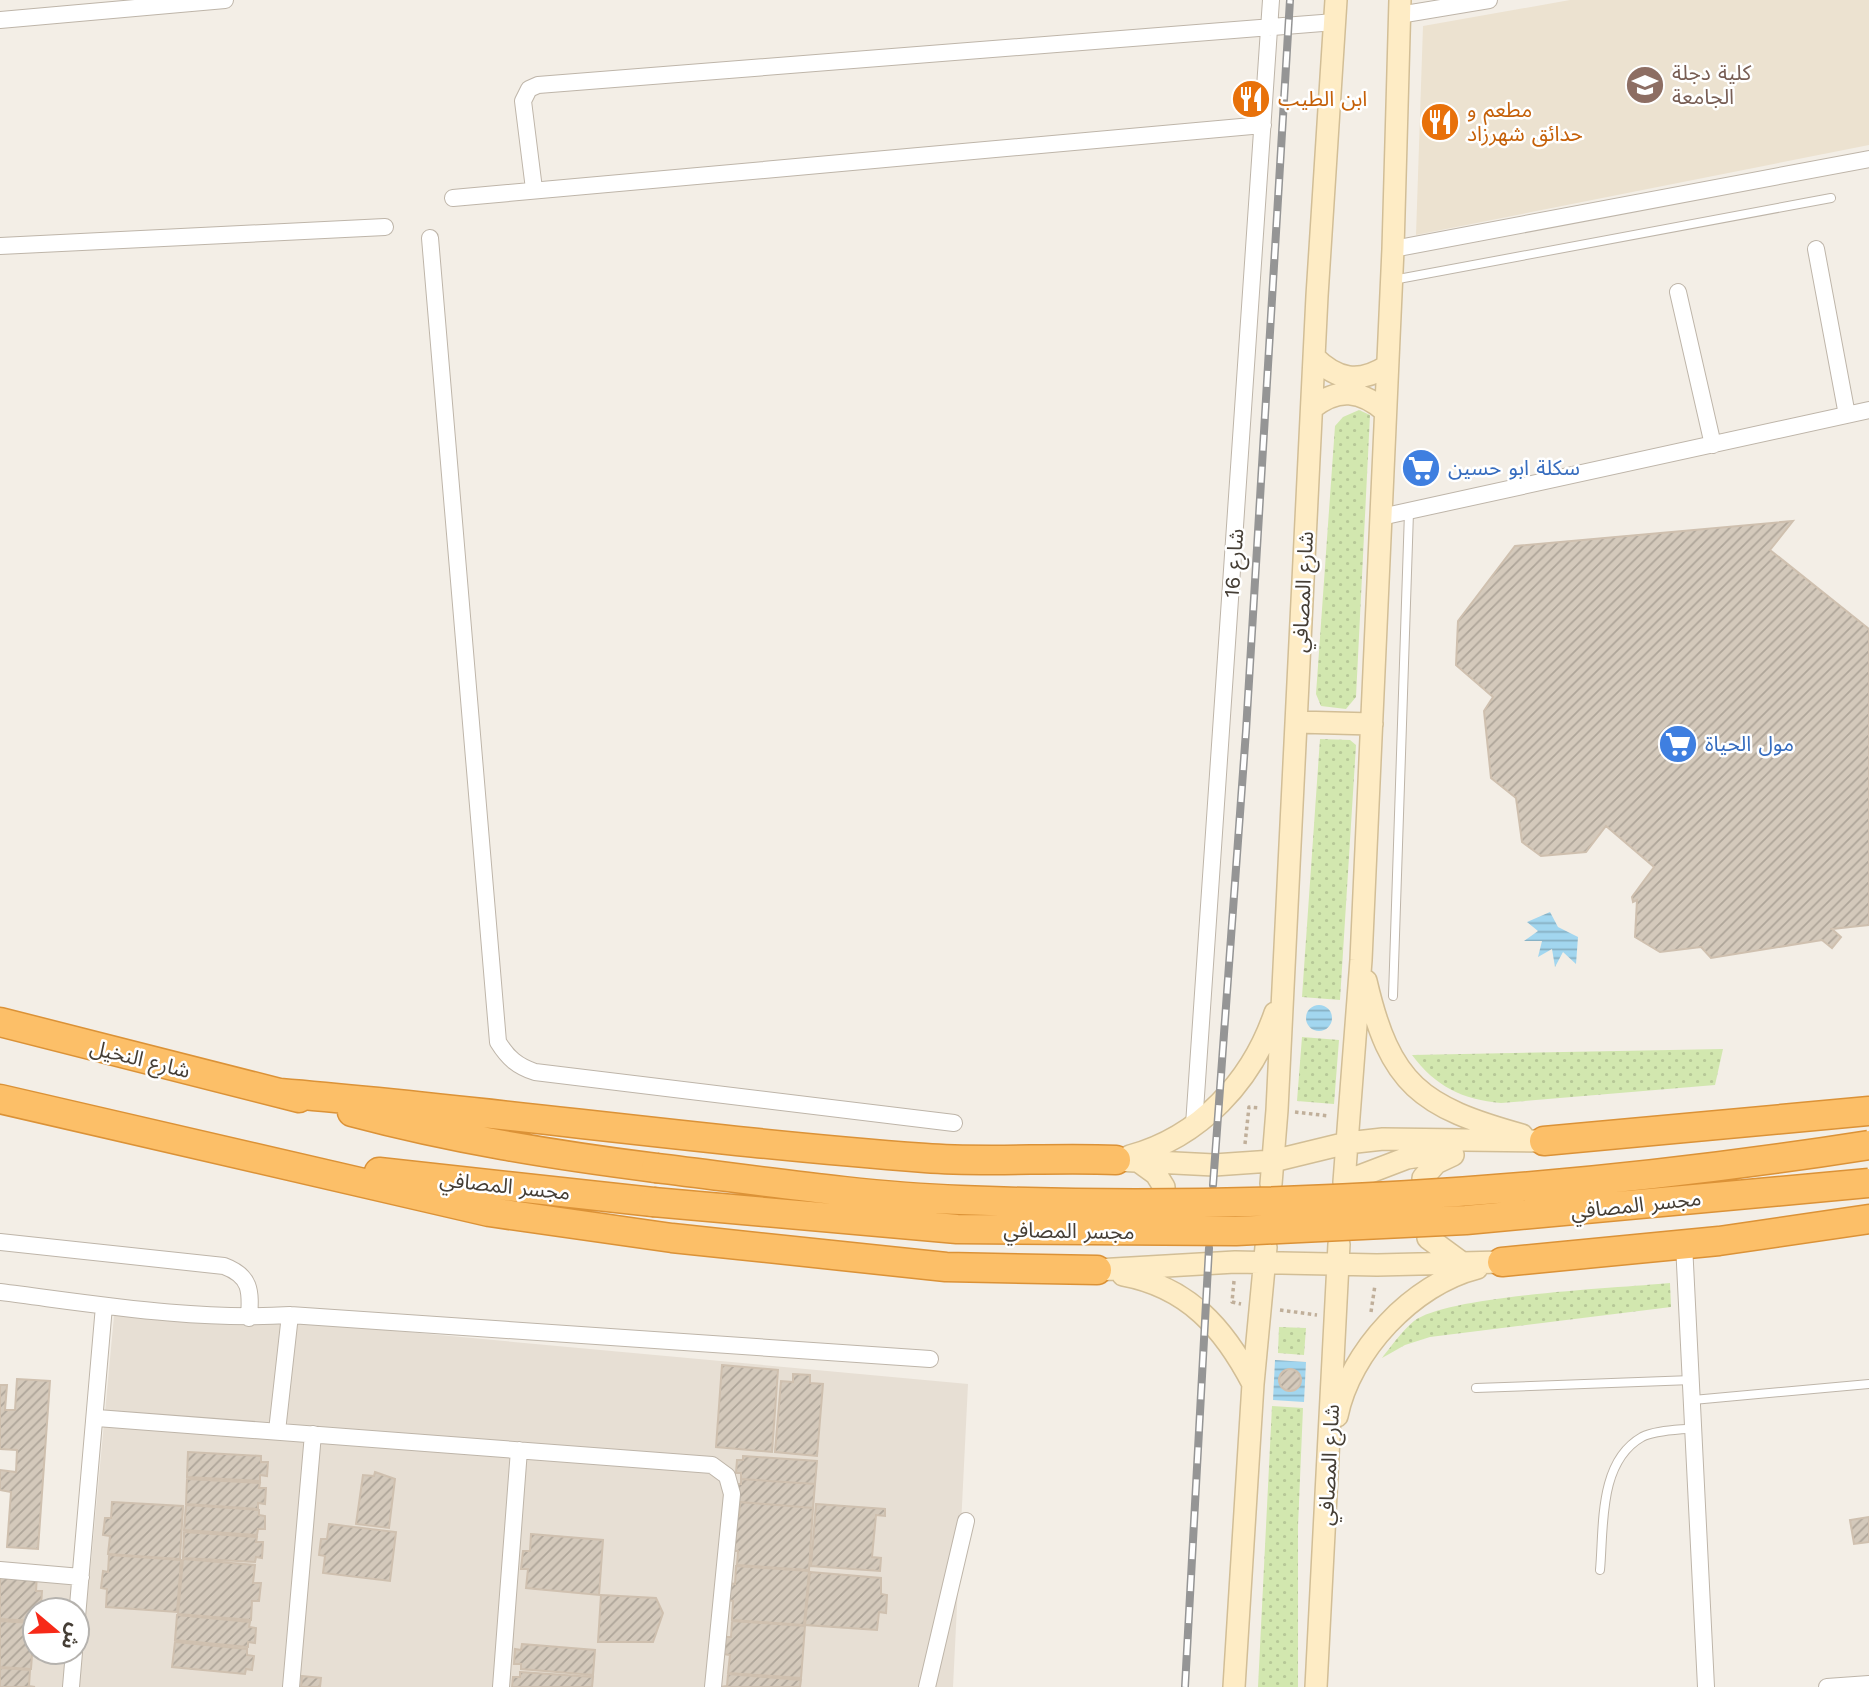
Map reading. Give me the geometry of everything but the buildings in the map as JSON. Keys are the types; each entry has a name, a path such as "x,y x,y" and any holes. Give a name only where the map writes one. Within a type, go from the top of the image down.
{"highway":[{"name":"شارع النخيل","path":"0,1022 280,1093"},
{"path":"280,1093 406,1103 723,1141 915,1157 1127,1160"},
{"name":"مجسر المصافي","path":"280,1093 439,1135 530,1152 958,1200 1220,1201 1379,1195 1596,1181 1722,1168 1869,1145"},
{"path":"0,1099 489,1212 672,1238 946,1267 1110,1270"},
{"path":"1544,1141 1869,1111"},
{"name":"مجسر المصافي","path":"272,1160 653,1202 957,1229 1236,1231 1466,1220 1869,1183"},
{"path":"1502,1262 1684,1244 1869,1219"}],"main road":[{"name":"شارع المصافي","path":"1271,1184 1314,357 1336,0"},
{"path":"1399,8 1392,280 1361,960 1344,1182 1407,1158 1499,1142"},
{"path":"1314,357 1326,369 1349,379 1374,374 1387,366"},
{"path":"1312,408 1323,399 1348,392 1372,400 1385,411"},
{"path":"1297,722 1372,724"},
{"path":"1361,960 1377,1026 1393,1062 1414,1087 1439,1107 1479,1123 1544,1141"},
{"path":"1127,1160 1172,1141 1210,1113 1243,1077 1267,1037 1282,991"},
{"path":"1127,1160 1214,1165 1273,1161 1347,1143 1383,1139 1544,1141"},
{"path":"1423,1178 1436,1163 1471,1148"},
{"path":"1127,1160 1156,1174 1164,1187"},
{"path":"1428,1238 1462,1263"},
{"path":"1110,1270 1155,1248"},
{"path":"1110,1270 1235,1262 1269,1252 1462,1263 1502,1262"},
{"path":"1234,1687 1253,1384 1269,1252"},
{"name":"شارع المصافي","path":"1316,1687 1339,1254"},
{"path":"1330,1460 1343,1400 1356,1366 1382,1330 1421,1295 1461,1272 1502,1262"},
{"path":"1110,1270 1144,1279 1180,1295 1205,1314 1235,1349 1253,1384"}],"street":[{"path":"0,20 225,0"},
{"name":"شارع 16","path":"1194,1125 1271,0"},
{"path":"1399,8 1489,0"},
{"path":"534,189 523,101 529,89 538,85 1269,25 1335,22"},
{"path":"453,198 1263,125"},
{"path":"1393,249 1869,159"},
{"path":"0,246 385,227"},
{"path":"430,237 498,1042 505,1054 514,1063 535,1072 954,1124"},
{"path":"1816,249 1847,415"},
{"path":"1678,292 1713,445"},
{"path":"1381,517 1869,410"},
{"path":"0,1242 224,1266 246,1278 251,1290 249,1318"},
{"path":"1684,1244 1706,1687"},
{"path":"0,1292 104,1306 249,1318 290,1315 930,1359"},
{"path":"79,1596 97,1418 104,1306"},
{"path":"277,1431 290,1315"},
{"path":"97,1418 712,1465 727,1476 732,1494 713,1687"},
{"path":"291,1687 313,1434"},
{"path":"501,1687 519,1450"},
{"path":"927,1687 966,1521"},
{"path":"0,1570 80,1577"},
{"path":"71,1687 73,1666"},
{"path":"1827,1687 1869,1684"}],"lane":[{"path":"1392,280 1831,198"},
{"path":"1393,996 1409,512"},
{"path":"1476,1388 1692,1380"},
{"path":"1693,1400 1869,1384"},
{"path":"1600,1570 1610,1475 1628,1450 1643,1436 1695,1428"}],"path":[{"path":"1235,1262 1232,1303 1334,1316"}],"shaded area":[{"name":"كلية دجلة الجامعة","path":"1570,0 1869,0 1869,145 1416,235 1423,26"},
{"path":"115,1305 968,1384 953,1687 0,1687 0,1566 90,1573"}],"green space":[{"path":"1359,410 1370,415 1356,697 1346,709 1321,706 1316,694 1335,426 1343,417"},
{"path":"1320,739 1350,740 1356,745 1340,1000 1302,997"},
{"path":"1302,1037 1339,1040 1334,1104 1297,1101"},
{"path":"1723,1049 1715,1085 1501,1103 1474,1099 1451,1090 1430,1075 1412,1055"},
{"path":"1670,1283 1671,1307 1430,1337 1405,1345 1382,1358 1414,1321 1433,1312 1536,1294"},
{"path":"1279,1327 1306,1328 1304,1355 1278,1353"},
{"path":"1272,1406 1303,1408 1298,1526 1298,1687 1258,1687"}],"water":[{"path":"1550,912 1558,927 1578,937 1576,964 1563,952 1555,967 1552,949 1538,957 1542,941 1524,941 1538,931 1527,922"},
{"path":"1319,1005 1328,1009 1332,1018 1328,1027 1319,1031 1310,1027 1306,1018 1310,1009"},
{"path":"1275,1360 1306,1362 1304,1402 1273,1400"}],"railway":[{"path":"1213,1185 1246,731 1290,0"},
{"path":"1185,1687 1209,1248"}],"place":[{"name":"كلية دجلة الجامعة","path":"1645,85"},
{"name":"ابن الطيب","path":"1251,99"},
{"name":"مطعم و حدائق شهرزاد","path":"1440,122"},
{"name":"سكلة ابو حسين","path":"1421,468"},
{"name":"مول الحياة","path":"1678,744"}]}
